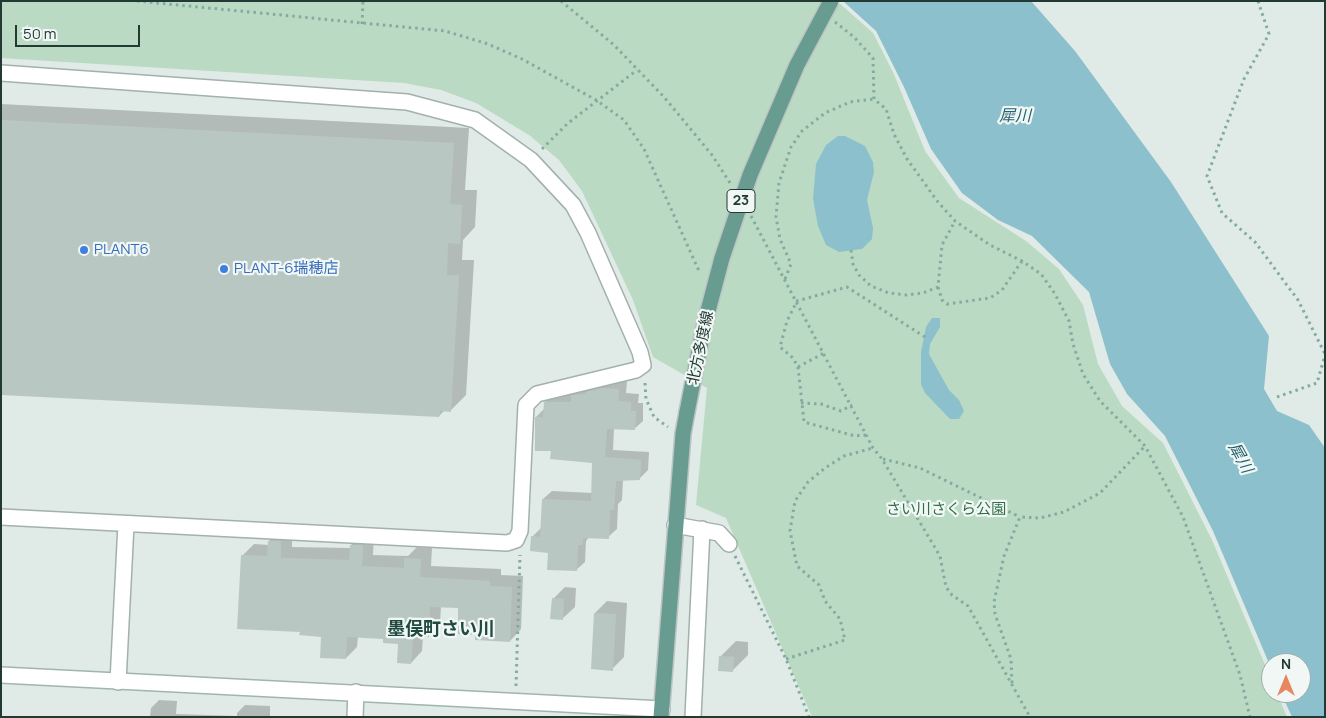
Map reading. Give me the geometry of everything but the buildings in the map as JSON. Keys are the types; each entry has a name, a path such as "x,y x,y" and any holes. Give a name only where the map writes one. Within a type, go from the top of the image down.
{"main road":[{"name":"北方多度線","path":"661,713 683,434 704,326 722,258 750,175 797,65 830,1"}],"street":[{"path":"1,73 407,102 475,120 531,160 573,205 588,233 640,352 643,365 636,370 537,394 526,405 520,531 516,540 507,543 1,518"},
{"path":"118,682 126,524"},
{"path":"676,525 719,533 729,544"},
{"path":"693,717 702,529"},
{"path":"1,675 516,701 661,713"},
{"path":"355,717 356,692"}],"path":[{"path":"137,1 445,31 488,44 522,59 596,100 624,120 644,149 699,271"},
{"path":"362,24 363,1"},
{"path":"561,1 614,45 664,97 700,140 733,188"},
{"path":"1258,1 1269,34 1244,79 1207,176 1222,213 1255,242 1298,300 1325,354 1317,383 1277,397"},
{"path":"832,19 854,37 873,58 874,99"},
{"path":"531,160 567,124 637,70"},
{"path":"785,279 791,264 780,239 776,217 779,183 791,147 802,131 825,113 850,102 874,99 886,109 894,134 907,159 938,202 955,221 990,246 1022,261 1041,274 1055,294 1069,320 1073,344 1083,374 1100,401 1121,425 1145,446 1183,517 1240,675 1250,717"},
{"path":"748,212 797,301 873,448 882,458 940,556 946,587 952,595 968,606 1030,717"},
{"path":"955,221 942,245 938,287 942,300 947,304 990,298 1002,290 1022,261"},
{"path":"851,250 853,264 858,275 871,286 889,293 906,295 923,293 938,287"},
{"path":"866,434 855,436 804,422 798,367 793,358 780,346 787,321 797,301 847,287 925,337"},
{"path":"798,367 824,353"},
{"path":"643,365 646,399 654,417 672,430 683,434"},
{"path":"801,403 821,404 841,411 852,405"},
{"path":"882,458 920,468 1020,516 1040,518 1064,512 1100,493 1145,446"},
{"path":"786,660 845,640 840,619 825,601 819,585 797,566 790,531 795,501 808,482 831,464 844,456 873,448"},
{"path":"1012,686 1011,659 995,614 994,602 1004,556 1020,516"},
{"path":"516,540 520,554 516,701"},
{"path":"729,544 786,660 809,717"}],"green space":[{"name":"さい川さくら公園","path":"1,1 837,1 873,33 893,72 925,151 959,198 1026,241 1059,269 1083,305 1098,364 1122,406 1163,443 1212,540 1261,655 1261,703 1281,703 1287,717 812,717 726,518 696,505 707,388 653,357 633,300 582,191 559,160 529,135 476,103 441,90 404,83 1,58"}],"water":[{"name":"犀川","path":"843,1 1031,1 1075,51 1171,182 1269,336 1264,389 1277,411 1309,425 1325,448 1325,717 1292,717 1286,703 1311,703 1311,653 1265,653 1213,531 1165,436 1127,394 1110,364 1089,292 1032,236 998,220 962,193 931,149 904,87 876,31"},
{"path":"838,136 845,136 865,146 873,162 874,172 867,200 873,228 872,239 862,249 839,252 826,245 818,226 813,199 816,164 826,145"},
{"path":"932,318 940,318 940,327 930,344 929,354 949,390 959,400 964,411 959,419 950,419 925,393 921,384 921,352 926,327"}],"place":[{"name":"PLANT6","path":"84,250"},
{"name":"PLANT-6瑞穂店","path":"224,269"}],"district":[{"name":"墨俣町さい川","path":"441,630"}]}
